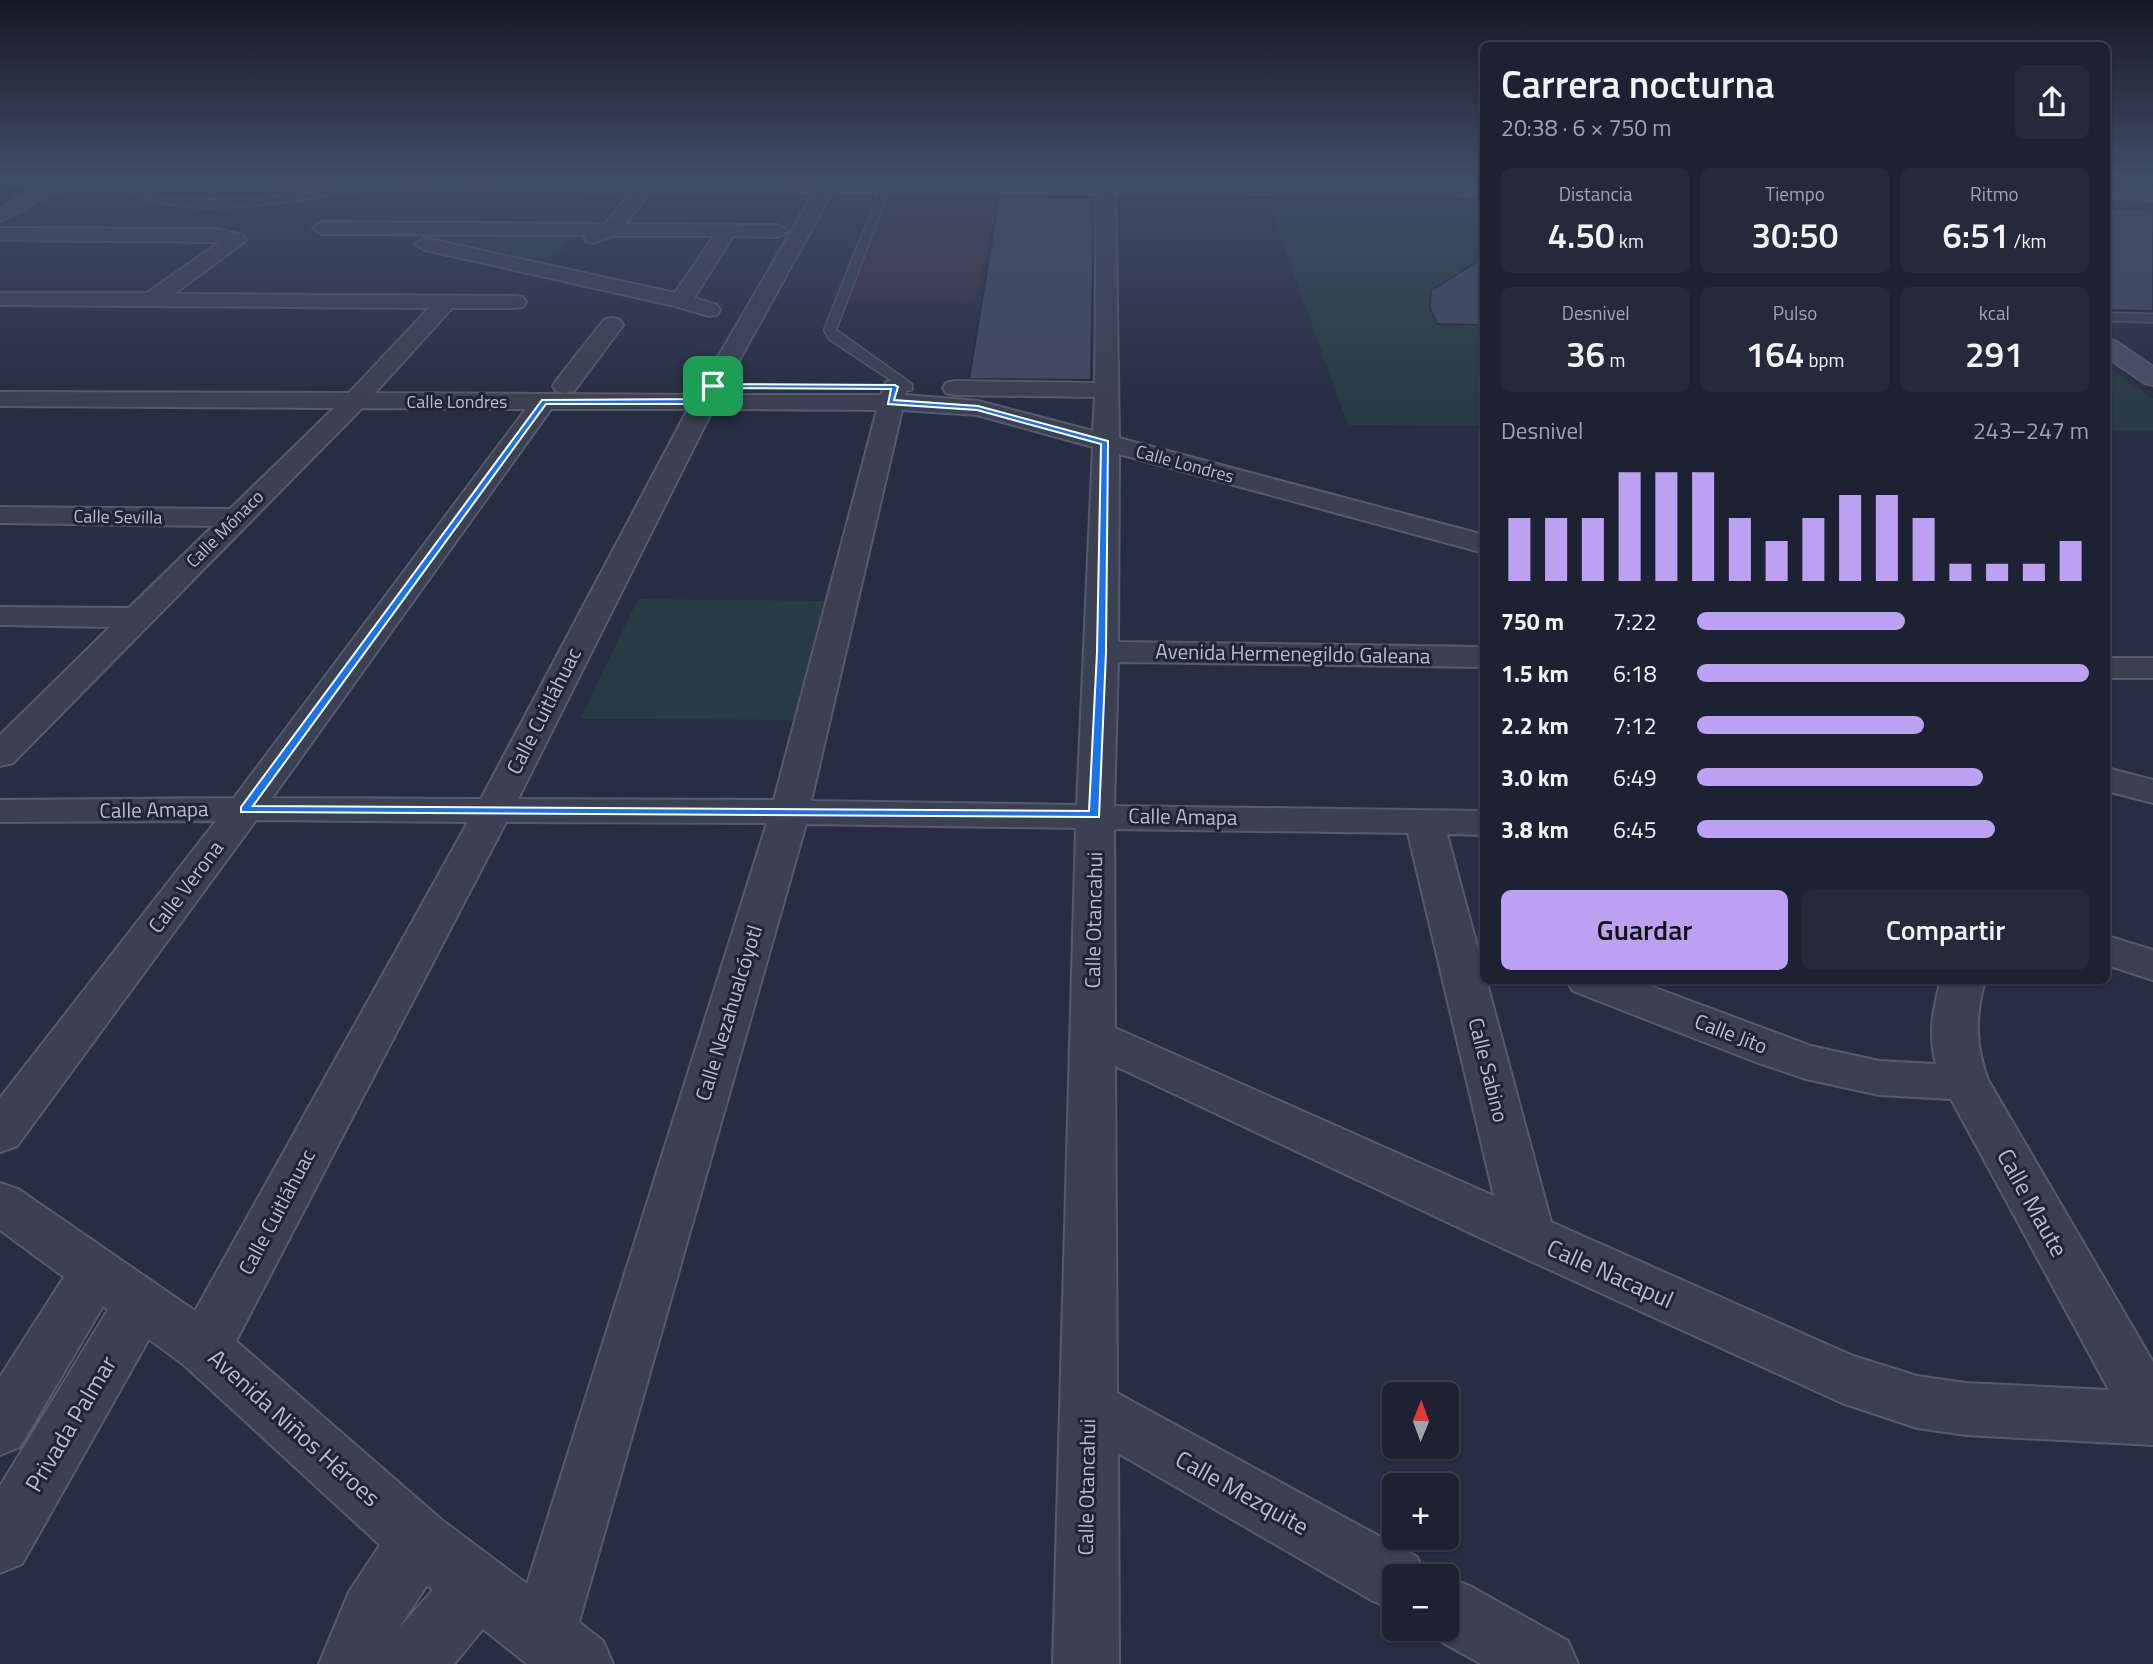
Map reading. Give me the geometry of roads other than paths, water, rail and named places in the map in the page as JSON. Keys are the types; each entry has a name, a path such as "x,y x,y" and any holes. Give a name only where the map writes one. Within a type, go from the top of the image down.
{"main road":[{"path":"2110,348 2153,378"}],"street":[{"path":"153,299 216,254"},
{"path":"468,254 681,301 709,310"},
{"path":"563,275 580,254"},
{"path":"681,301 712,254"},
{"name":"Calle Cuitláhuac","path":"204,1348 493,811 709,394 801,254"},
{"name":"Calle Otancahui","path":"1086,1664 1095,815 1102,652 1107,254"},
{"path":"0,299 515,302"},
{"name":"Calle Mónaco","path":"0,755 362,394 447,301"},
{"name":"Calle Verona","path":"0,1133 555,394 612,325"},
{"name":"Calle Londres","path":"2,396 30,384 362,394"},
{"name":"Calle Londres","path":"2,396 1107,390"},
{"name":"Calle Londres","path":"897,392 978,408 1480,543"},
{"name":"Calle Nezahualcóyotl","path":"561,1649 790,812 897,392"},
{"name":"Calle Sevilla","path":"0,515 236,518"},
{"path":"0,616 137,618"},
{"name":"Avenida Hermenegildo Galeana","path":"1102,652 1480,657"},
{"path":"2110,668 2153,668"},
{"path":"2110,780 2153,792"},
{"name":"Calle Amapa","path":"0,811 245,809 790,812 1480,822"},
{"name":"Calle Sabino","path":"1424,822 1470,941 1529,1237"},
{"path":"2110,951 2153,965"},
{"name":"Calle Jito","path":"1599,984 1776,1051 1877,1077 1965,1082"},
{"name":"Calle Maute","path":"1962,984 1952,1026 1954,1050 1965,1082 2153,1417"},
{"name":"Calle Nacapul","path":"1092,1036 1842,1378 1887,1394 1966,1409 2153,1417"},
{"name":"Avenida Niños Héroes","path":"0,1203 204,1348 421,1542 561,1649"},
{"path":"0,1427 96,1271"},
{"name":"Privada Palmar","path":"0,1543 141,1304"},
{"name":"Calle Mezquite","path":"1088,1406 1382,1572"},
{"path":"352,1664 365,1627 379,1602 421,1542"},
{"path":"411,1664 479,1585"},
{"path":"1459,1616 1545,1664"}],"lane":[{"path":"859,254 830,330 833,336 897,392"},
{"path":"2110,317 2153,318"}]}
